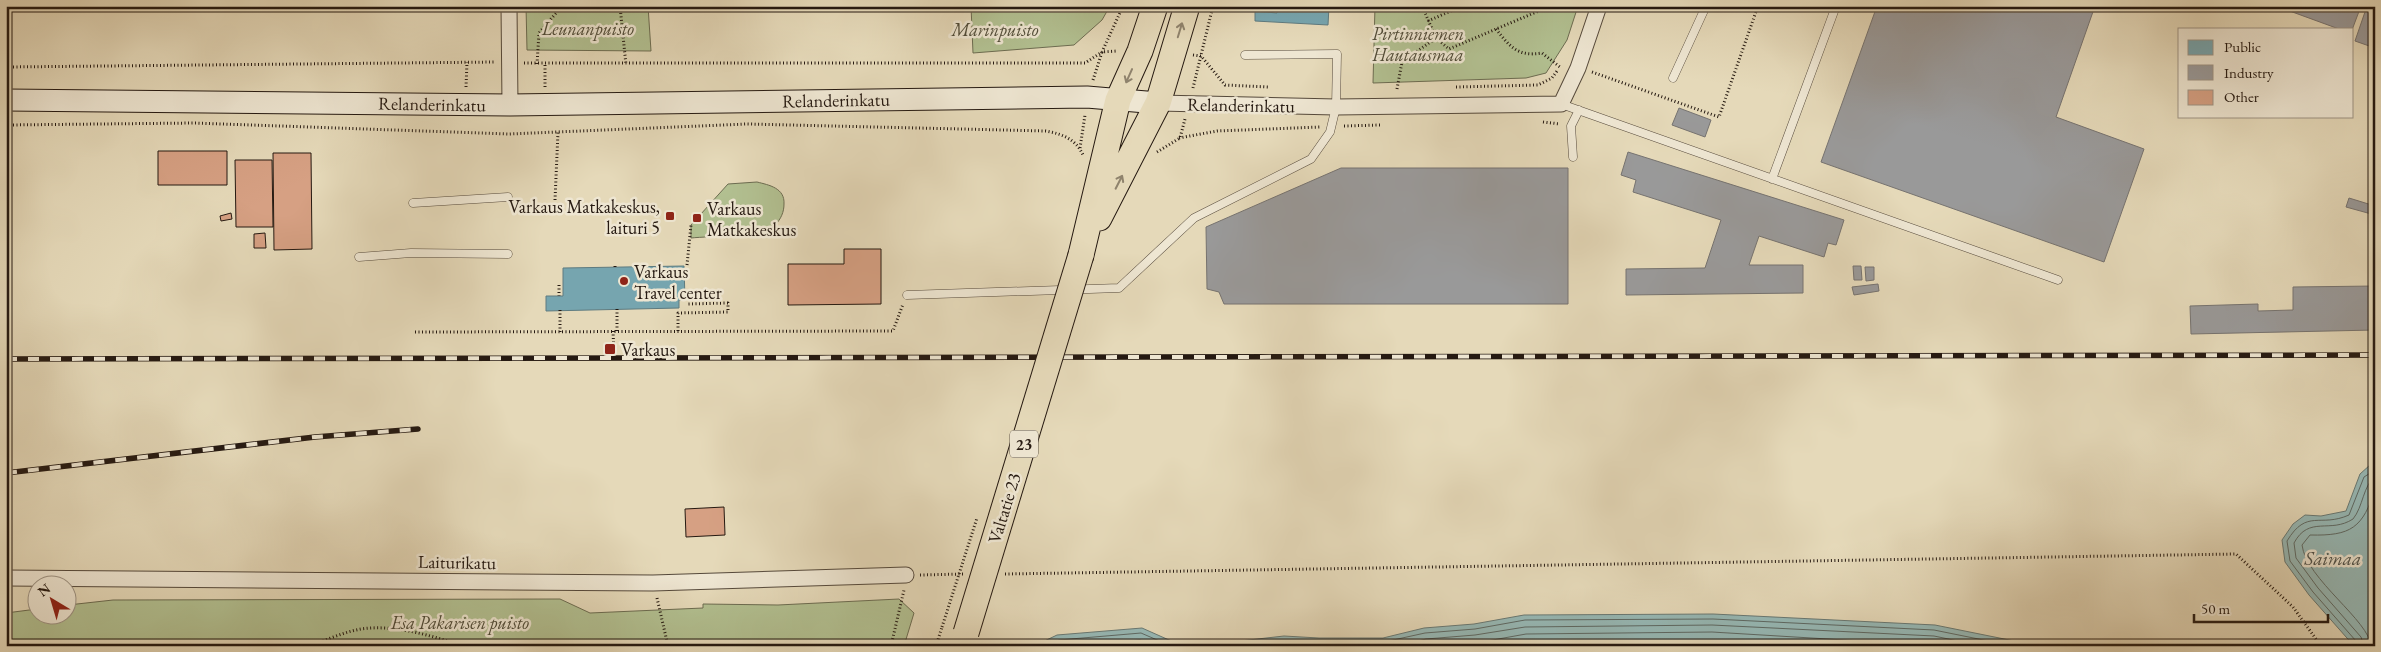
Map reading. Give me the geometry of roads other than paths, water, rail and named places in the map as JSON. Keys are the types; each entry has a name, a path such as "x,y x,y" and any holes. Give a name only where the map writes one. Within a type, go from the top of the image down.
{"highway":[{"name":"23","path":"1118,100 1140,51 1155,6"},
{"name":"23","path":"1158,103 1187,6"},
{"name":"Valtatie 23","path":"964,639 1083,247 1118,100"},
{"name":"Valtatie 23","path":"1083,247 1103,212 1158,103"}],"main road":[{"name":"Relanderinkatu","path":"6,100 510,105 1087,97 1158,103"}],"street":[{"path":"509,6 510,105"},
{"path":"1561,104 1578,68 1599,6"},
{"name":"Relanderinkatu","path":"1158,103 1336,106 1561,104"},
{"name":"Laiturikatu","path":"6,578 654,583 906,575"}],"lane":[{"path":"1673,78 1706,6"},
{"path":"1772,179 1836,6"},
{"path":"907,294 1119,288 1194,218 1312,159 1331,126 1336,106 1337,54 1245,54"},
{"path":"1561,104 2058,280"},
{"path":"1573,157 1571,126 1579,110"},
{"path":"413,203 508,197"},
{"path":"359,257 411,253 508,254"}],"water":[{"name":"Saimaa","path":"2370,465 2375,465 2375,646 2354,646 2309,595 2285,562 2282,540 2293,524 2305,515 2321,516 2346,511 2360,474"},
{"path":"1713,614 1935,625 2039,646 1196,646 1284,636 1383,638 1424,628 1474,624 1524,615"},
{"path":"1142,628 1169,640 1189,646 1034,646 1057,635"}],"railway":[{"path":"6,359 2375,355"},
{"path":"6,473 315,437 418,429"}],"place":[{"name":"Varkaus Matkakeskus, laituri 5","path":"670,216"},
{"name":"Varkaus Matkakeskus","path":"697,218"},
{"name":"Varkaus Travel center","path":"624,281"},
{"name":"Varkaus","path":"610,349"}],"park label":[{"name":"Leunanpuisto","path":"588,28"},
{"name":"Marinpuisto","path":"995,29"},
{"name":"Pirtinniemen Hautausmaa","path":"1418,43"},
{"name":"Esa Pakarisen puisto","path":"460,622"}]}
